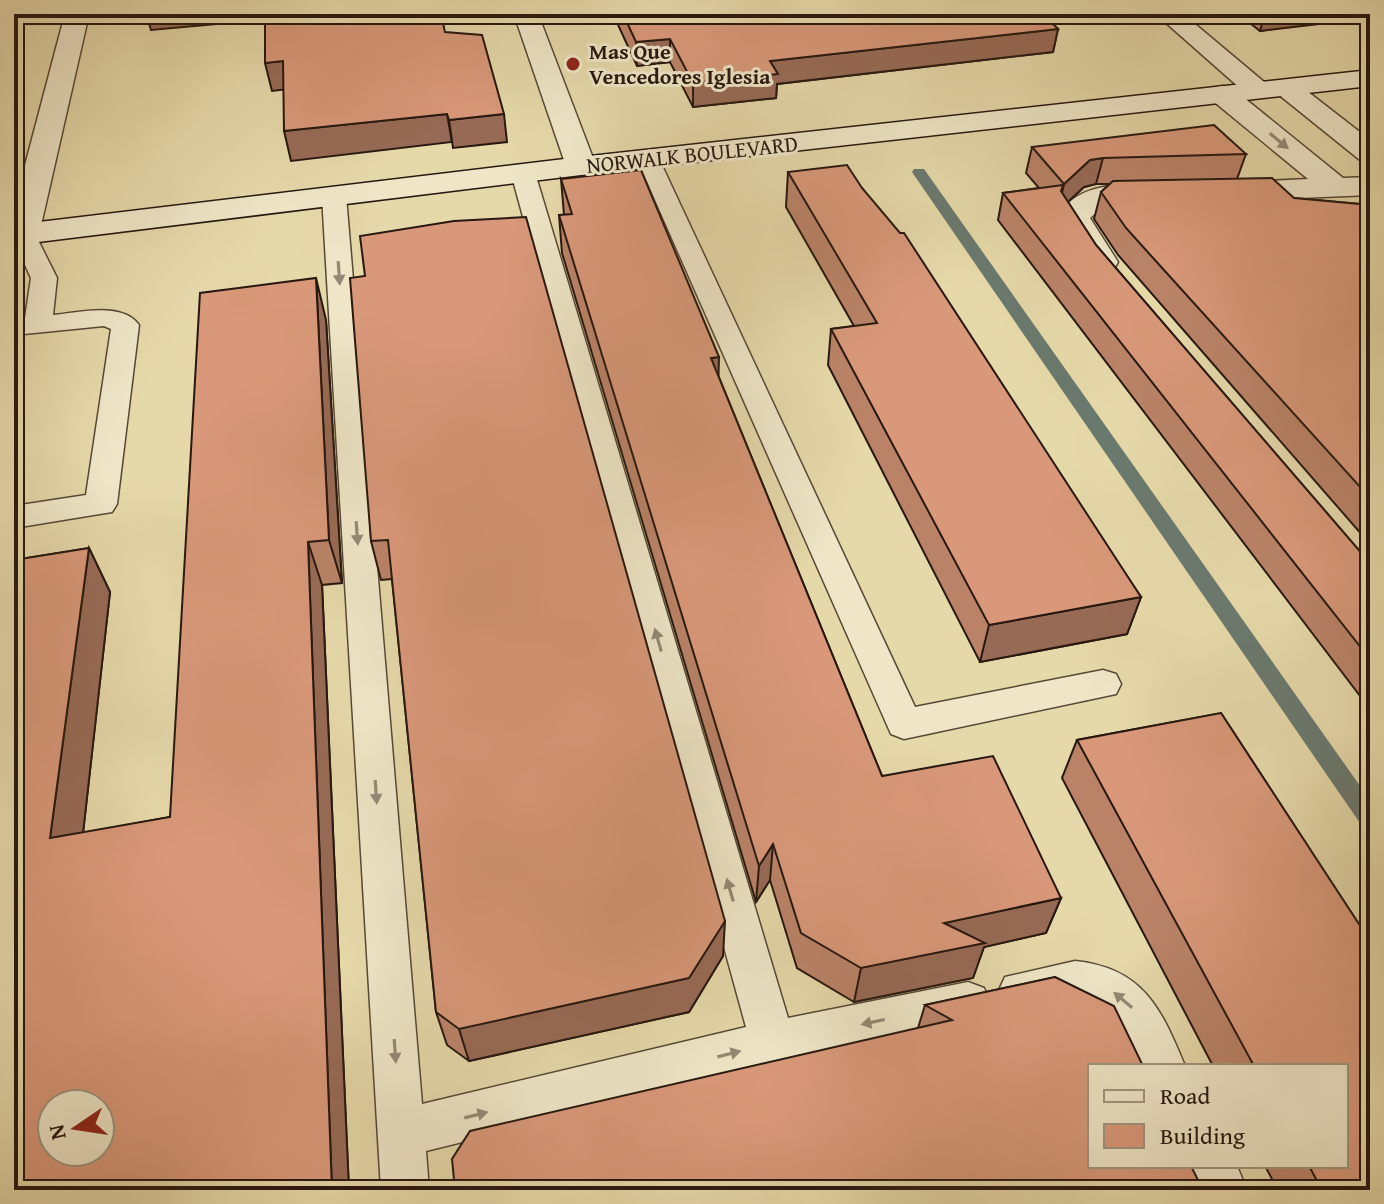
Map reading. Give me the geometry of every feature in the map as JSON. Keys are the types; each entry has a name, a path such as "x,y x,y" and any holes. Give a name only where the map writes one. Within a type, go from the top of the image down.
{"street":[{"path":"19,234 77,14"},
{"path":"526,14 581,166"},
{"path":"1168,14 1370,154"},
{"name":"NORWALK BOULEVARD","path":"19,234 581,166 1370,78"},
{"path":"1222,94 1353,187"},
{"path":"1123,287 1103,263 1073,216 1097,196 1353,187"}],"lane":[{"path":"648,159 904,724 1103,684"},
{"path":"523,173 773,1043"},
{"path":"334,196 405,1190"},
{"path":"14,517 101,504 125,325 106,318 26,326 44,278 19,234"},
{"path":"401,1133 773,1043 1073,981 1098,984 1114,991 1135,1009 1161,1064"},
{"path":"1212,1168 1223,1190"}],"building":[{"path":"265,14 441,14 445,32 482,35 504,114 449,120 447,114 284,131 283,61 265,63"},
{"path":"623,14 1043,14 1058,29 770,61 778,74 693,83 670,39 636,42"},
{"path":"1214,125 1246,154 1090,160 1064,184 1032,147"},
{"path":"847,165 862,188 900,233 904,233 1141,597 989,625 831,329 877,323 788,172"},
{"path":"641,170 719,357 711,358 882,776 993,756 1061,898 944,923 985,943 861,968 801,933 773,844 759,866 559,215 572,214 561,179"},
{"path":"1272,178 1294,198 1370,205 1370,498 1126,228 1101,192 1113,181"},
{"path":"1063,185 1061,191 1096,245 1370,563 1370,659 1003,193"},
{"path":"526,217 725,921 689,978 459,1029 436,1012 388,540 371,541 350,278 365,276 360,236 454,221"},
{"path":"316,278 329,540 308,542 332,1190 14,1190 14,560 89,548 50,838 170,817 200,293"},
{"path":"1221,713 1370,941 1370,1190 1322,1190 1310,1168 1348,1168 1348,1064 1253,1064 1077,740"},
{"path":"1055,977 1114,1006 1142,1064 1088,1064 1088,1168 1192,1168 1203,1190 455,1190 452,1159 470,1131 952,1020 925,1005"}],"waterway":[{"path":"919,172 1370,819"}],"place":[{"name":"Mas Que Vencedores Iglesia","path":"573,64"}]}
